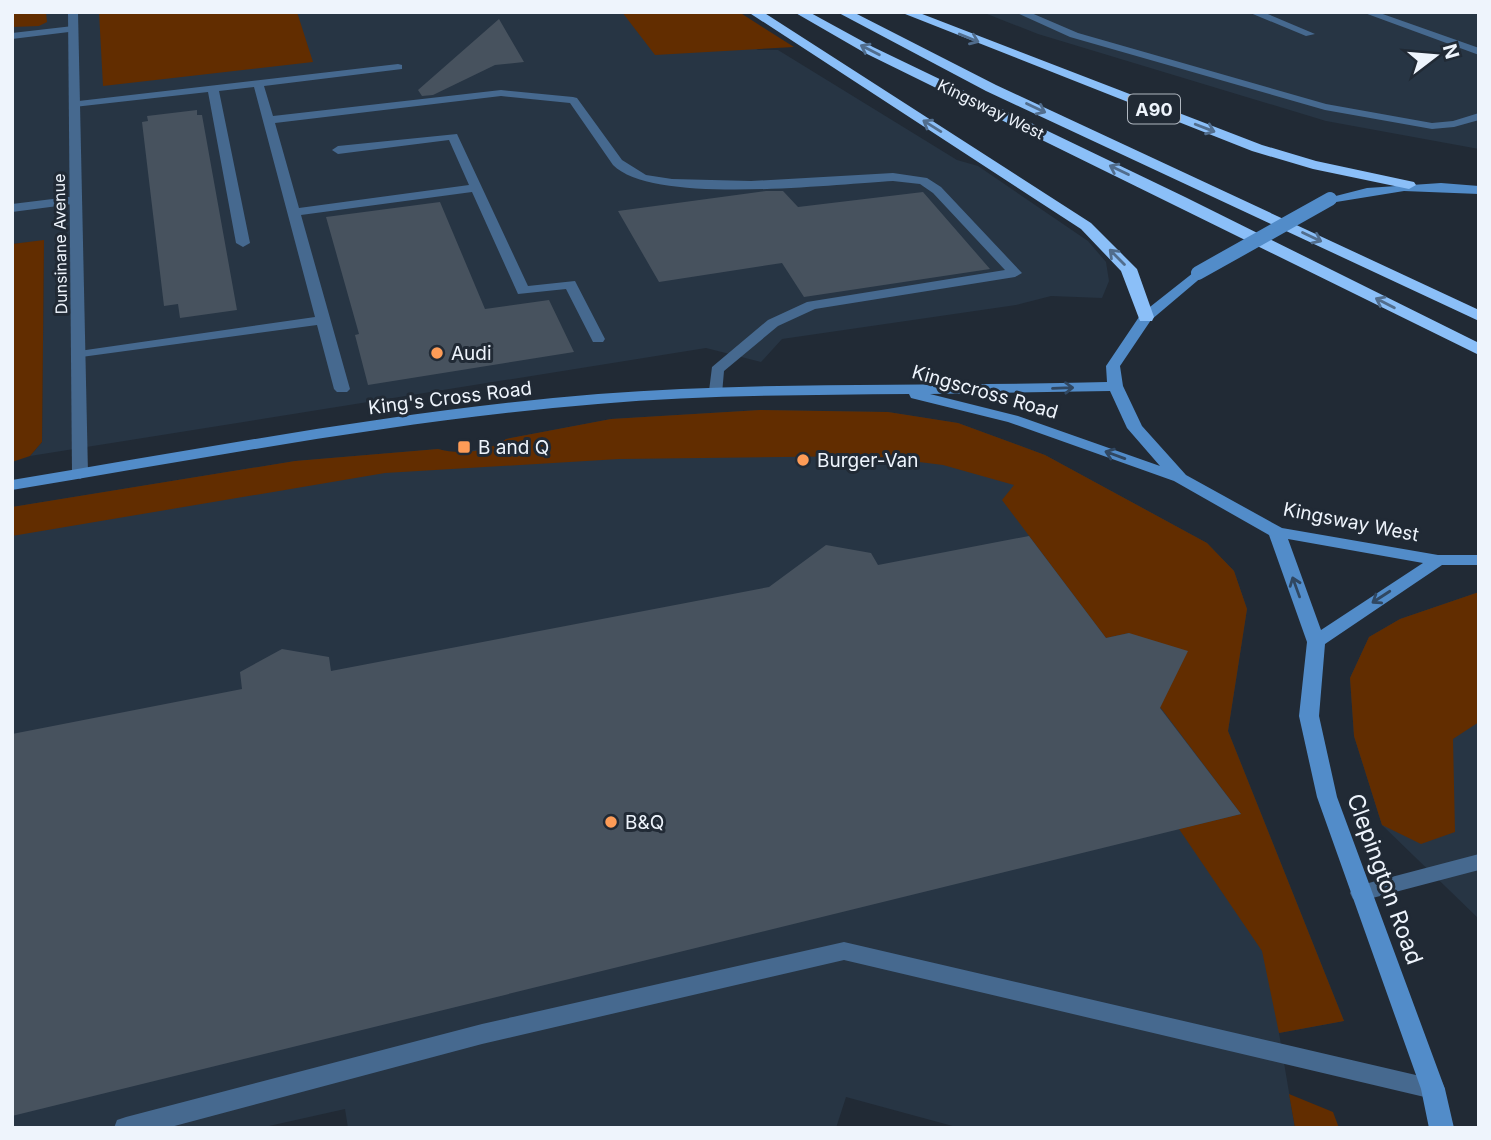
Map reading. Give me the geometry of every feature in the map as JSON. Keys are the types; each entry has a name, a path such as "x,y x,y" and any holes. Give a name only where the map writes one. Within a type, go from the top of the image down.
{"highway":[{"path":"754,12 1086,226 1129,269 1146,317"},
{"name":"Kingsway West","path":"800,12 869,50 1168,194 1479,350"},
{"name":"Kingsway West","path":"843,12 991,88 1479,316"},
{"name":"A90","path":"906,12 1257,148 1313,165 1409,186"}],"main road":[{"path":"1115,386 1113,366 1146,317 1198,273 1330,199 1368,190 1409,186 1479,191"},
{"name":"Kingscross Road","path":"897,390 1115,386"},
{"name":"Kingsway West","path":"1115,386 1135,428 1180,478 1277,532 1438,560 1479,560"},
{"name":"King's Cross Road","path":"12,485 442,417 596,400 718,391 897,390"},
{"name":"Kingscross Road","path":"897,390 1013,419 1180,478"},
{"name":"Clepington Road","path":"1277,532 1316,642 1309,716 1327,797 1433,1089 1442,1128"},
{"path":"1316,642 1438,560"}],"street":[{"name":"Dunsinane Avenue","path":"73,12 80,474"},
{"path":"1020,12 1074,35 1325,107 1432,126 1454,124 1479,116"},
{"path":"1253,12 1310,34"},
{"path":"1367,12 1479,52"},
{"path":"12,36 73,29"},
{"path":"74,104 398,67"},
{"path":"258,83 342,389"},
{"path":"213,88 243,243"},
{"path":"269,121 501,93 573,100 624,170 640,178 690,185 893,177 923,181 961,214 1015,273 832,300 793,312 759,333 717,370 718,391"},
{"path":"338,150 453,136 523,291 570,284 598,339"},
{"path":"294,212 477,188"},
{"path":"12,208 77,200"},
{"path":"79,355 323,320"},
{"path":"1361,892 1479,862"},
{"path":"126,1128 482,1034 844,951 1433,1089"}],"shaded area":[{"path":"12,12 699,12 758,50 778,50 957,160 978,166 1088,241 1106,262 1109,281 1102,298 1051,296 1016,305 782,339 761,362 706,348 30,456 42,442 44,241 12,244"},
{"path":"12,12 46,12 47,22 39,26 12,27"},
{"path":"99,12 297,12 313,62 103,86"},
{"path":"622,12 739,12 794,47 655,55"},
{"path":"982,12 1479,12 1479,149 1326,121 1038,34"},
{"path":"44,240 42,442 30,456 12,462 12,244"},
{"path":"760,410 888,412 958,423 1045,455 1207,543 1234,571 1247,609 1228,731 1344,1021 1279,1033 1295,1128 960,1128 846,1097 836,1128 348,1128 345,1109 260,1128 12,1128 12,507 295,461 438,449 452,453 495,447 506,439 611,419"},
{"path":"760,410 888,412 958,423 1045,455 1207,543 1234,571 1247,609 1228,731 1344,1021 1279,1033 1262,951 1179,829 1241,814 1148,691 1129,633 1106,638 1002,500 1014,485 943,465 871,456 619,459 385,473 12,536 12,507 295,461 438,449 473,451 491,447 506,439 611,419"},
{"path":"1479,592 1479,919 1382,825 1354,736 1350,678 1369,637 1400,619"},
{"path":"1479,592 1479,722 1453,739 1455,832 1421,844 1382,825 1354,736 1350,678 1369,637 1400,619"},
{"path":"1289,1094 1333,1112 1339,1128 1295,1128"}],"building":[{"path":"499,19 524,62 495,65 433,95 422,96 418,90"},
{"path":"197,110 197,115 202,115 237,310 180,318 178,304 164,306 142,122 148,121 147,116"},
{"path":"783,191 798,207 923,192 990,269 804,297 782,263 659,282 618,211"},
{"path":"440,202 485,309 549,300 574,352 368,385 355,335 359,334 326,217"},
{"name":"B&Q","path":"1029,536 1106,638 1129,633 1188,651 1160,708 1241,814 12,1116 12,734 242,689 240,672 282,649 329,657 331,671 769,587 826,545 871,553 878,565"}],"place":[{"name":"Audi","path":"437,353"},
{"name":"B and Q","path":"464,447"},
{"name":"Burger-Van","path":"803,460"},
{"name":"B&Q","path":"611,822"}]}
